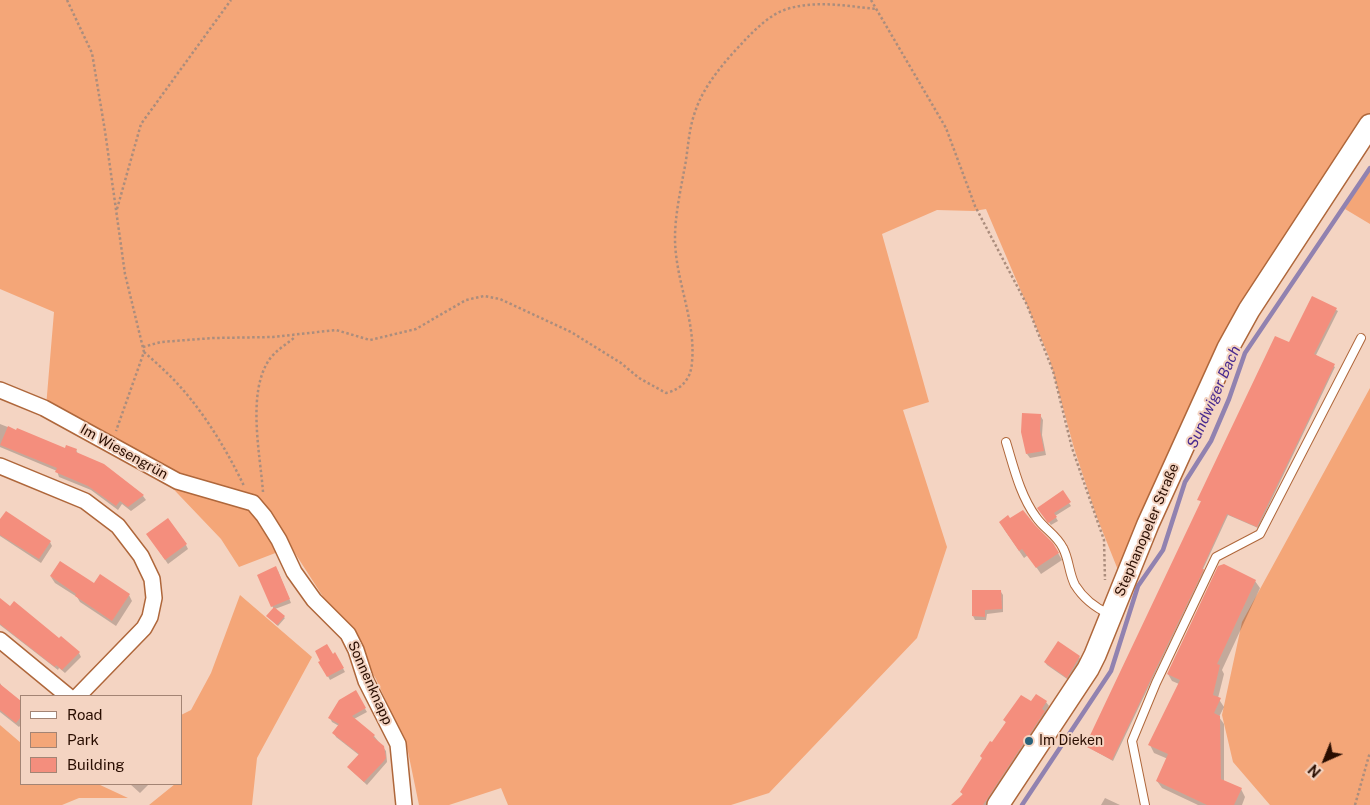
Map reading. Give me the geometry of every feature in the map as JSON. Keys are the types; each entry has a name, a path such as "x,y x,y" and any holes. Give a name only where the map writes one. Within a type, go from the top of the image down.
{"street":[{"name":"Stephanopeler Straße","path":"998,805 1088,669 1148,524 1228,348 1249,310 1370,125"},
{"name":"Im Wiesengrün","path":"0,390 44,408 177,481 252,503"},
{"path":"0,466 85,501 118,526 142,556 152,579 154,598 150,617 144,628 79,695"},
{"name":"Sonnenknapp","path":"252,503 264,516 279,540 294,572 314,600 348,634 356,650 366,681 398,744 404,805"},
{"path":"0,640 67,695"}],"lane":[{"path":"1145,805 1132,741 1156,683 1216,558 1260,534 1361,338"},
{"path":"1006,442 1017,481 1027,502 1036,517 1053,533 1064,549 1075,585 1096,608 1114,609"}],"path":[{"path":"67,0 92,53 125,274 144,352 112,445"},
{"path":"116,210 141,124 231,0"},
{"path":"871,0 946,128 975,206 1027,305 1054,371 1072,448 1104,540 1105,595 1114,609"},
{"path":"143,347 161,342 212,338 273,337 336,330 370,340 416,329 466,300 484,296 500,299 571,332 666,394 676,391 689,376 692,362 691,333 678,270 675,239 676,222 690,134 694,115 701,98 715,75 733,53 758,28 785,9 814,3 876,9"},
{"path":"264,516 257,434 260,376 270,358 295,337"},
{"path":"144,352 170,376 205,418 236,469 252,503"},
{"path":"1355,805 1370,752"}],"green space":[{"path":"0,0 1370,0 1370,113 1270,264 1205,372 1120,575 1096,515 1074,448 1049,357 986,209 974,211 937,210 882,234 929,402 903,410 947,547 917,638 769,793 731,805 508,805 501,788 449,805 419,805 407,747 376,679 291,547 239,567 221,539 159,474 46,407 54,312 0,289"},
{"path":"1370,167 1370,224 1345,209"},
{"path":"1370,388 1370,805 1270,805 1233,762 1222,715 1242,622"},
{"path":"240,595 312,657 257,758 252,805 149,805 174,785 182,785 182,714 191,710 211,673"},
{"path":"0,725 20,742 20,785 100,785 128,798 79,798 62,805 0,805"}],"building":[{"path":"1312,296 1337,308 1314,354 1335,364 1257,527 1227,514 1202,569 1204,569 1112,760 1085,746 1201,501 1197,500 1275,336 1289,342"},
{"path":"1022,413 1041,414 1040,430 1044,451 1026,454 1021,432"},
{"path":"8,426 65,448 66,445 77,449 76,452 104,464 144,495 128,507 120,501 116,506 88,486 55,472 57,468 0,445"},
{"path":"1063,490 1071,502 1054,513 1057,517 1048,523 1037,508"},
{"path":"1023,510 1053,543 1059,553 1036,568 1022,549 1019,551 999,522 1008,515 1010,518"},
{"path":"6,511 51,541 39,559 0,535 0,519"},
{"path":"168,518 187,544 165,560 146,534"},
{"path":"60,561 94,583 100,574 130,594 112,621 75,596 76,594 50,576"},
{"path":"1224,564 1256,580 1217,664 1220,665 1213,695 1221,698 1214,713 1220,716 1221,779 1242,788 1234,805 1207,805 1156,781 1168,754 1148,745 1180,680 1167,674 1218,566"},
{"path":"276,566 290,599 271,607 257,575"},
{"path":"972,590 1001,590 1002,609 985,610 985,617 972,616"},
{"path":"0,598 10,606 14,601 59,638 61,636 80,652 62,670 56,665 55,667 0,624"},
{"path":"274,607 285,616 277,625 266,616"},
{"path":"1058,641 1080,656 1067,678 1044,662"},
{"path":"327,644 333,654 335,652 344,668 327,677 318,662 320,661 315,651"},
{"path":"0,684 20,700 20,718 16,723 0,710"},
{"path":"356,690 366,708 352,716 375,735 373,737 384,746 386,758 364,782 347,767 359,754 332,733 339,724 328,718 339,700"},
{"path":"1036,694 1047,701 1042,709 1045,711 983,805 951,805 963,794 960,792 982,758 980,756 1006,722 1003,720 1021,695 1031,701"}],"waterway":[{"name":"Sundwiger Bach","path":"1022,805 1111,671 1138,586 1163,550 1185,482 1211,441 1229,399 1245,353 1370,168"}],"place":[{"name":"Im Dieken","path":"1029,741"}]}
